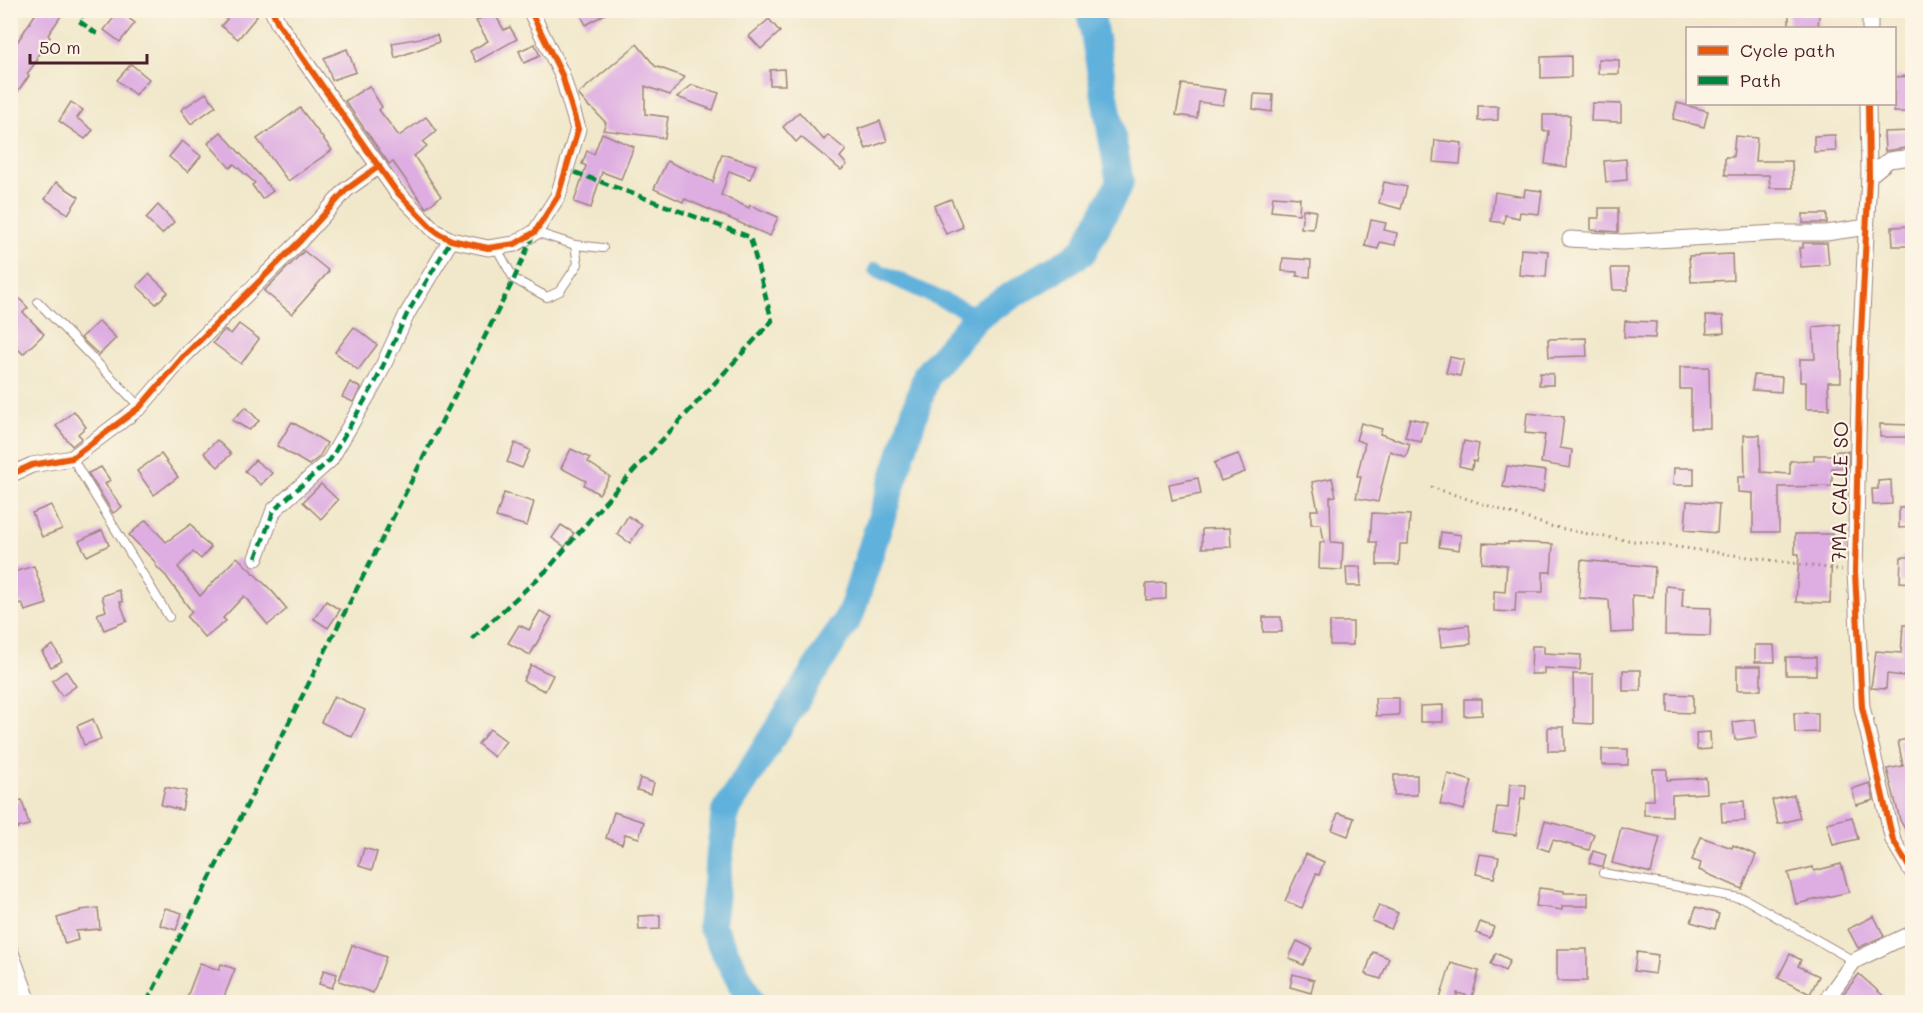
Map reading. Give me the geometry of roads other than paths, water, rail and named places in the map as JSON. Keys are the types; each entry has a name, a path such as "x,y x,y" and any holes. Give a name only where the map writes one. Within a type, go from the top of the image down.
{"street":[{"path":"272,10 278,23 396,191 436,232 451,240 488,248 515,244 535,232 558,196 578,129 562,75 530,10"},
{"path":"1870,10 1870,27"},
{"name":"7MA CALLE SO","path":"1869,105 1869,176 1860,353 1855,572 1862,707 1893,840 1912,872"},
{"path":"1869,176 1889,160 1912,157"},
{"path":"10,475 32,465 72,458 140,407 183,356 300,241 347,189 379,166"},
{"path":"1570,239 1622,242 1777,233 1826,233 1867,227"},
{"path":"256,558 274,510 330,460 376,381 407,314 451,240"},
{"path":"1825,1002 1854,960 1912,933"},
{"path":"10,950 29,1002"}],"lane":[{"path":"535,232 575,245 603,248"},
{"path":"496,247 514,279 547,297 560,291 578,264 575,245"},
{"path":"38,302 140,407"},
{"path":"72,458 169,618"},
{"path":"1603,873 1745,900 1854,960"}],"waterway":[{"path":"751,1002 711,925 725,812 851,613 927,374 978,316 1083,252 1120,183 1090,10"},
{"path":"876,270 978,316"}]}
